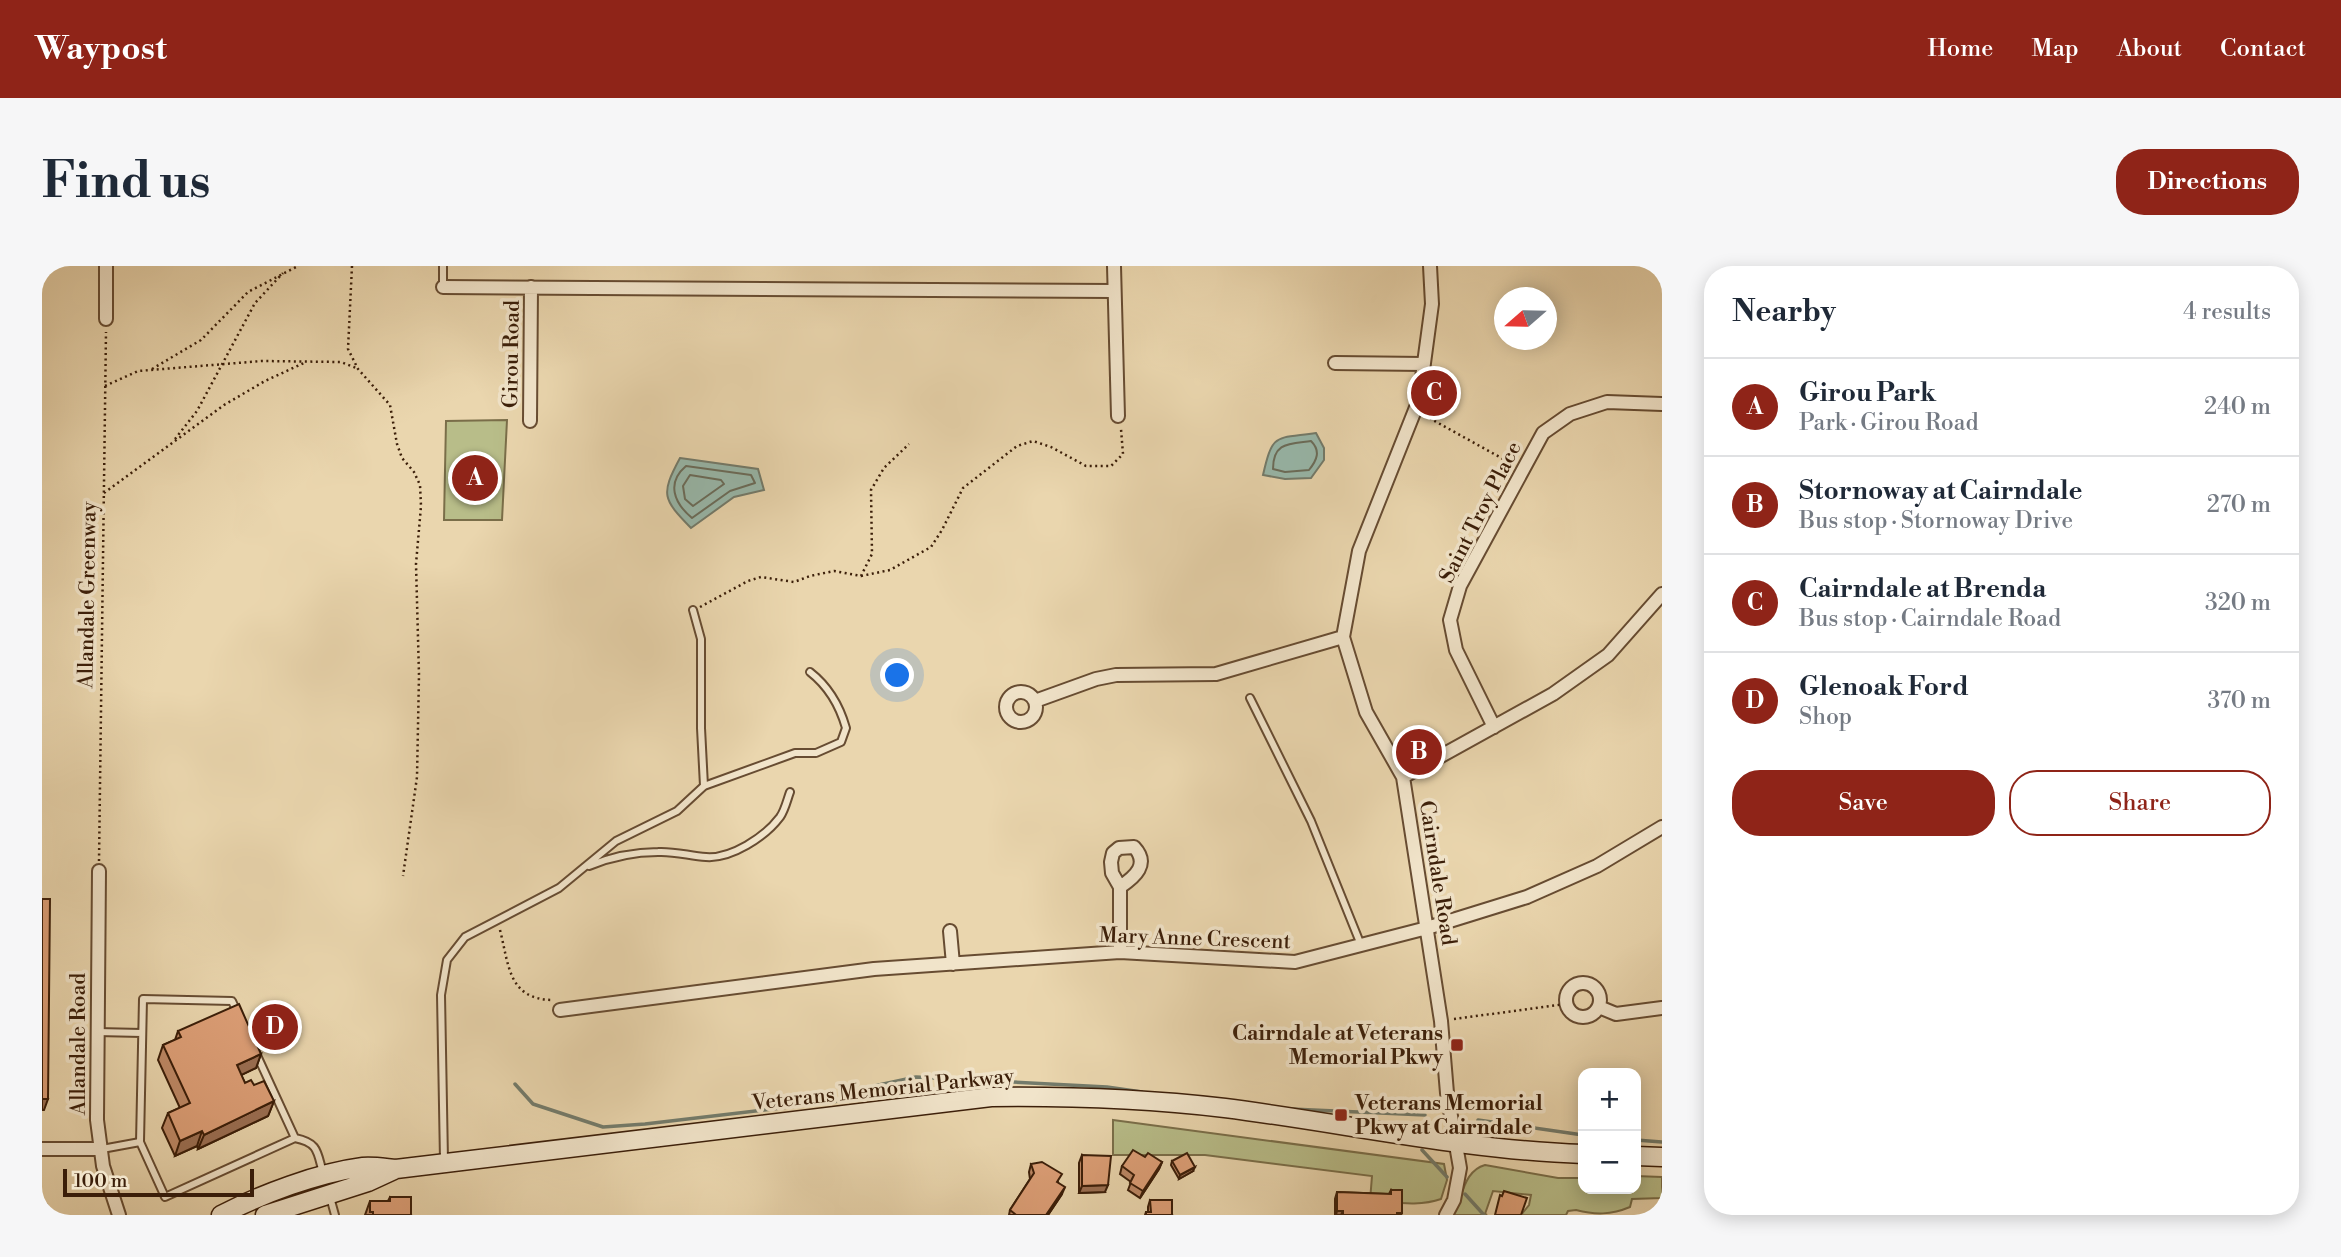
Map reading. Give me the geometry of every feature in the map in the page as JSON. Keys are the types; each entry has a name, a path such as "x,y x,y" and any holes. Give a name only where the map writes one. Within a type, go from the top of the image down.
{"main road":[{"name":"Veterans Memorial Parkway","path":"221,1215 269,1194 368,1182 396,1169 991,1097 1079,1096 1223,1108 1456,1142 1578,1154"},
{"path":"1641,1156 1662,1157"},
{"name":"Veterans Memorial Parkway","path":"265,1215 326,1185"}],"street":[{"path":"106,266 106,319"},
{"path":"1114,266 1118,416"},
{"name":"Cairndale Road","path":"1430,266 1432,304 1419,400 1359,551 1343,637 1366,712 1403,777 1441,1021 1447,1093 1460,1168 1454,1200 1446,1215"},
{"path":"443,287 1114,291"},
{"name":"Girou Road","path":"530,421 531,287"},
{"path":"1335,363 1424,365"},
{"name":"Saint Troy Place","path":"1493,727 1456,650 1450,620 1460,586 1543,433 1570,414 1607,402 1662,404"},
{"path":"1403,777 1553,694 1608,655 1662,594"},
{"path":"1035,701 1096,678 1116,675 1216,674 1343,637"},
{"name":"Mary Anne Crescent","path":"560,1010 874,969 1120,952 1295,962 1427,928 1527,897 1597,866 1662,827"},
{"name":"Allandale Road","path":"99,871 97,1120 107,1182 119,1215"},
{"path":"1120,887 1120,952"},
{"path":"950,931 953,964"},
{"path":"1588,983 1598,993 1599,1007 1595,1013 1581,1017 1569,1010 1566,1004 1569,990 1574,985 1588,983"},
{"path":"1599,1007 1616,1014 1662,1008"},
{"path":"42,1149 100,1149"}],"lane":[{"path":"443,266 443,287"},
{"path":"693,610 701,639 704,786"},
{"path":"444,1163 441,995 447,960 465,937 559,888 622,837 677,811 704,786 795,752 816,752 841,742 846,729 839,709 821,680 810,672"},
{"path":"1250,698 1311,821 1361,945"},
{"path":"584,869 601,861 638,853 673,852 706,857 726,854 752,841 773,825 781,816 790,792"},
{"path":"295,1138 232,1001 143,999 141,1142 165,1197 295,1138 314,1145 335,1215"},
{"path":"97,1032 142,1033"},
{"path":"100,1149 141,1142"}],"path":[{"path":"149,370 201,340 248,292 298,266"},
{"path":"352,266 348,349 358,369 390,405 402,458 414,472 420,485 416,564 417,778 403,876"},
{"path":"172,443 197,411 255,303 283,273"},
{"name":"Allandale Greenway","path":"99,871 106,319"},
{"path":"105,386 138,371 262,361 341,362 358,369"},
{"path":"104,493 224,405 309,361"},
{"path":"1434,412 1431,419 1523,470"},
{"path":"693,610 761,577 794,582 834,571 860,576 890,570 930,547 942,530 963,488 1017,446 1033,441 1051,447 1086,466 1111,466 1122,454 1118,416"},
{"path":"860,576 872,554 872,490 884,468 909,444"},
{"path":"497,920 511,972 518,987 528,997 555,1000 560,1010"},
{"path":"1441,1021 1566,1004"},
{"path":"42,1209 49,1204"}],"green space":[{"path":"507,420 502,520 444,520 446,421"},
{"path":"1113,1120 1444,1164 1447,1180 1441,1199 1424,1203 1370,1201 1372,1176 1205,1155 1113,1155"},
{"path":"1485,1165 1558,1178 1578,1178 1578,1194 1641,1194 1641,1176 1662,1177 1662,1198 1632,1199 1630,1207 1610,1213 1576,1210 1568,1211 1566,1215 1521,1215 1529,1205 1531,1195 1493,1191 1485,1214 1487,1215 1452,1215 1468,1179 1478,1168"}],"water":[{"path":"1316,433 1324,448 1324,460 1311,478 1285,479 1263,475 1273,444 1278,440"},
{"path":"680,458 758,469 764,490 734,497 691,528 675,510 668,496 669,480"}],"building":[{"path":"42,899 50,899 48,1099 42,1099"},
{"path":"239,1004 261,1054 237,1065 245,1083 251,1080 254,1085 264,1081 274,1101 204,1135 202,1131 180,1141 168,1113 190,1103 163,1045 181,1037 178,1031"},
{"path":"1133,1150 1145,1157 1148,1153 1162,1162 1143,1191 1130,1183 1134,1175 1122,1166"},
{"path":"1187,1153 1195,1167 1180,1175 1172,1161"},
{"path":"1082,1155 1111,1156 1108,1185 1082,1186"},
{"path":"1042,1162 1062,1174 1057,1182 1065,1187 1046,1215 1014,1215 1010,1210 1034,1173 1031,1164"},
{"path":"1391,1190 1402,1190 1402,1213 1343,1215 1343,1211 1337,1211 1337,1192 1391,1194"},
{"path":"1504,1191 1527,1198 1521,1215 1495,1215 1500,1195 1502,1196"},
{"path":"390,1197 411,1197 411,1215 373,1215 373,1212 370,1212 370,1201 390,1201"},
{"path":"1150,1200 1172,1200 1172,1215 1146,1215 1146,1212 1151,1212"}],"waterway":[{"path":"515,1084 533,1104 603,1127 839,1101 874,1086 916,1077 1107,1087 1142,1092"},
{"path":"1291,1109 1425,1115"},
{"path":"1478,1120 1578,1134"},
{"path":"1641,1140 1662,1142"},
{"path":"1422,1150 1447,1177"},
{"path":"1465,1194 1484,1215"}],"place":[{"name":"Cairndale at Brenda","path":"1434,393"},
{"name":"Girou Park","path":"475,478"},
{"name":"Stornoway at Cairndale","path":"1419,752"},
{"name":"Glenoak Ford","path":"275,1027"},
{"name":"Cairndale at Veterans Memorial Pkwy","path":"1457,1045"},
{"name":"Veterans Memorial Pkwy at Cairndale","path":"1341,1115"}]}
